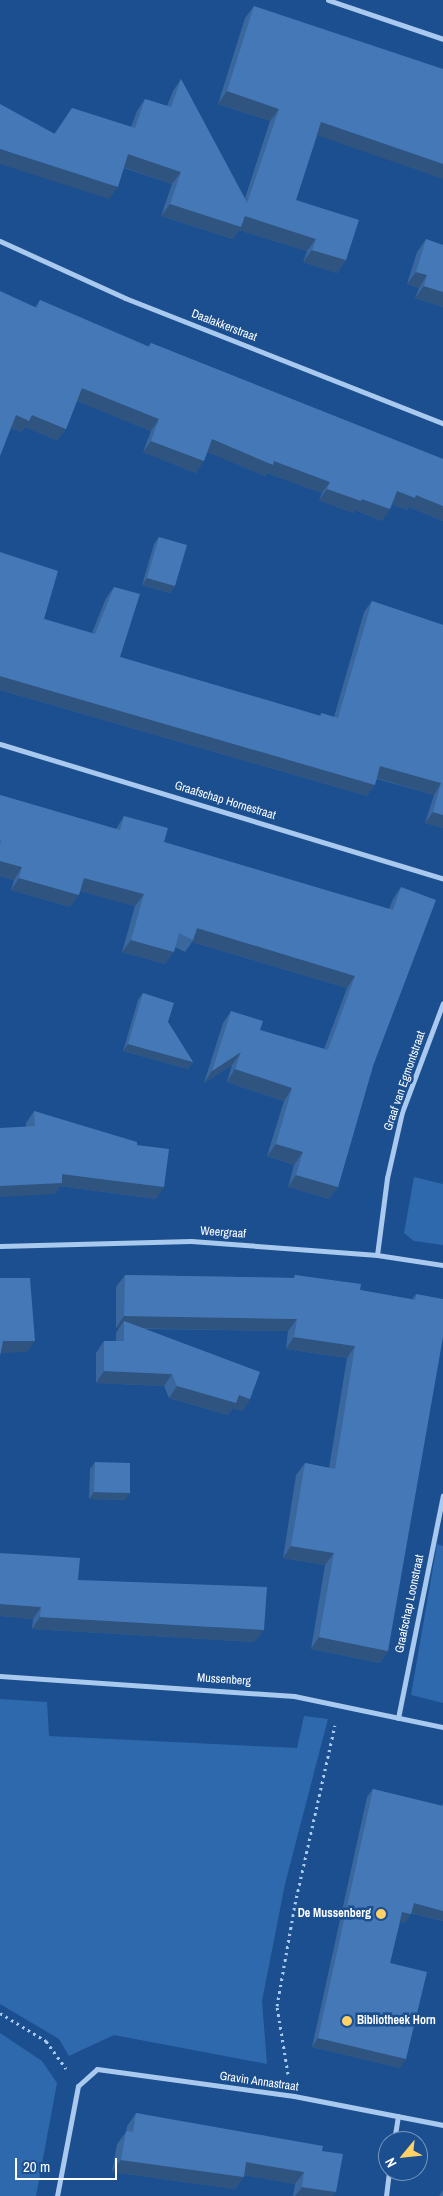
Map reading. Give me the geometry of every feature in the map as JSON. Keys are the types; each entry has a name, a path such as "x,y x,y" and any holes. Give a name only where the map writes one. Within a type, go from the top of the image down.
{"street":[{"path":"328,0 443,39"},
{"name":"Daalakkerstraat","path":"0,241 125,298 443,423"},
{"name":"Graafschap Hornestraat","path":"0,744 443,879"},
{"name":"Graaf van Egmontstraat","path":"377,1255 387,1178 402,1112 443,1003"},
{"name":"Weergraaf","path":"0,1246 191,1241 377,1255 443,1265"},
{"name":"Graafschap Loonstraat","path":"398,1718 443,1495"},
{"name":"Mussenberg","path":"0,1676 294,1696 443,1727"},
{"name":"Gravin Annastraat","path":"78,2086 97,2069 294,2096 443,2125"},
{"path":"57,2196 78,2086"},
{"path":"396,2131 398,2116"},
{"path":"386,2196 388,2181"}],"path":[{"path":"294,2096 284,2060 277,2006 295,1904 339,1704"},
{"path":"0,2013 46,2041 78,2086"}],"shaded area":[{"path":"414,1177 443,1184 443,1245 414,1241 404,1233"},
{"path":"437,1544 443,1546 443,1703 411,1695"},
{"path":"0,1699 47,1702 49,1736 297,1748 304,1716 328,1719 285,1884 262,2001 267,2064 114,2035 69,2056 59,2039 0,2004"},
{"path":"0,2033 42,2061 57,2083 36,2196 0,2196"}],"building":[{"path":"254,6 443,69 443,164 321,122 296,200 359,220 346,260 312,250 316,239 245,216 241,227 170,204 181,172 128,154 118,187 0,149 0,104 55,134 72,108 135,128 145,99 171,107 181,79 247,203 279,109 227,91"},
{"path":"426,239 443,245 443,292 424,286 427,275 416,272"},
{"path":"0,291 37,308 40,300 149,347 151,343 443,459 443,506 416,495 415,498 397,491 390,509 362,499 361,501 327,489 330,482 274,461 273,465 212,439 204,461 151,441 159,419 82,388 66,429 32,415 29,421 16,415 0,456"},
{"path":"159,537 187,545 175,586 147,578"},
{"path":"0,552 58,571 44,619 95,634 114,587 140,594 120,657 321,716 321,713 338,718 372,601 443,625 443,815 433,812 441,783 380,766 375,785 0,676"},
{"path":"0,795 120,830 124,816 168,828 164,842 393,910 401,887 436,900 373,1066 338,1187 296,1175 303,1152 276,1144 292,1088 235,1069 241,1052 212,1071 231,1011 263,1021 260,1030 328,1050 355,976 197,928 193,940 179,933 174,952 131,940 144,894 84,878 79,895 19,878 22,867 0,861"},
{"path":"143,993 174,1003 168,1022 193,1062 128,1044"},
{"path":"34,1111 137,1142 137,1145 169,1149 164,1187 62,1174 62,1183 0,1186 0,1128 35,1126"},
{"path":"125,1275 295,1278 295,1275 361,1284 360,1290 415,1300 416,1294 443,1299 443,1337 388,1651 319,1637 334,1553 291,1546 305,1463 335,1469 355,1346 294,1337 297,1319 124,1316"},
{"path":"0,1278 30,1278 35,1341 3,1341 0,1356"},
{"path":"124,1321 260,1372 250,1399 239,1395 236,1403 177,1386 172,1374 104,1371 104,1341 124,1341"},
{"path":"95,1462 130,1463 130,1493 94,1492"},
{"path":"0,1553 80,1558 78,1580 267,1587 264,1630 40,1617 41,1607 0,1604"},
{"path":"373,1789 443,1806 443,1911 414,1903 411,1914 402,1912 390,1963 427,1972 406,2059 318,2038"},
{"path":"136,2113 323,2146 322,2151 343,2154 336,2192 302,2187 304,2172 246,2162 244,2177 121,2160 126,2131 133,2132"}],"place":[{"name":"De Mussenberg","path":"381,1914"},
{"name":"Bibliotheek Horn","path":"347,2021"}]}
